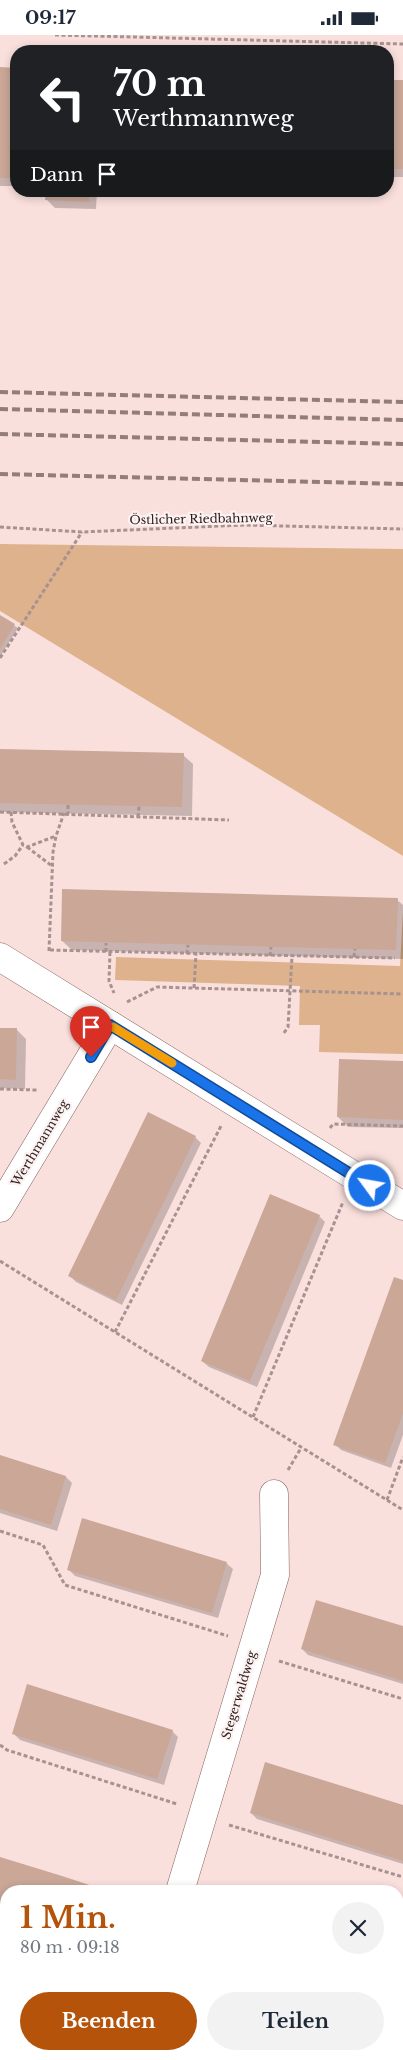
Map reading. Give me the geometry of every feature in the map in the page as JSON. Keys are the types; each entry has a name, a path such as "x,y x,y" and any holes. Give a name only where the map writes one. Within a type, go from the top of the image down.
{"street":[{"path":"0,957 38,981 115,1015 234,1101 403,1206"},
{"name":"Werthmannweg","path":"0,1208 115,1015"},
{"name":"Stegerwaldweg","path":"182,1885 275,1575 274,1494"}],"path":[{"path":"55,35 403,44"},
{"name":"Östlicher Riedbahnweg","path":"0,527 82,532 244,525 403,529"},
{"path":"0,658 82,532"},
{"path":"38,981 50,950 52,865 56,836 68,805"},
{"path":"138,817 139,806"},
{"path":"0,812 229,821"},
{"path":"11,812 12,822 25,846 52,865"},
{"path":"4,865 25,846 56,836"},
{"path":"106,943 108,952 108,981 115,1015 156,987 403,994"},
{"path":"187,955 188,945"},
{"path":"270,956 271,947"},
{"path":"354,957 355,949"},
{"path":"50,950 395,959"},
{"path":"194,988 196,954"},
{"path":"284,1033 288,1027 292,956"},
{"path":"116,1332 234,1101"},
{"path":"386,1119 386,1125"},
{"path":"315,1151 333,1124 403,1126"},
{"path":"253,1417 354,1176"},
{"path":"0,1261 403,1510"},
{"path":"386,1499 403,1457"},
{"path":"0,1531 43,1545 65,1585 403,1699"},
{"path":"0,1745 7,1750 203,1815 403,1877"}],"shaded area":[{"path":"0,544 403,549 403,856 0,611"},
{"path":"403,911 403,1054 319,1052 320,1025 299,1025 300,986 115,980 116,957 400,966"}],"building":[{"path":"0,67 10,68 10,178 0,178"},
{"path":"394,80 403,80 403,169 394,169"},
{"path":"45,197 89,197 89,202 45,200"},
{"path":"0,615 15,624 0,649"},
{"path":"0,749 184,753 182,807 0,803"},
{"path":"62,889 398,898 396,950 61,941"},
{"path":"0,1028 17,1028 16,1080 0,1079"},
{"path":"339,1059 403,1061 403,1120 337,1117"},
{"path":"148,1112 196,1136 116,1300 68,1276"},
{"path":"270,1194 320,1215 250,1381 201,1361"},
{"path":"394,1277 403,1280 403,1413 385,1463 333,1445"},
{"path":"0,1455 66,1476 51,1525 0,1509"},
{"path":"82,1518 227,1562 212,1613 67,1570"},
{"path":"316,1600 403,1626 403,1681 301,1649"},
{"path":"27,1684 173,1730 157,1779 12,1734"},
{"path":"265,1762 403,1805 403,1861 250,1813"},
{"path":"0,1857 90,1885 0,1885"}],"railway":[{"path":"0,392 403,402"},
{"path":"0,409 403,420"},
{"path":"0,434 403,444"},
{"path":"0,474 403,484"}],"slow traffic":[{"path":"113,1027 172,1063"}],"route":[{"path":"91,1057 110,1025 370,1186"}]}
